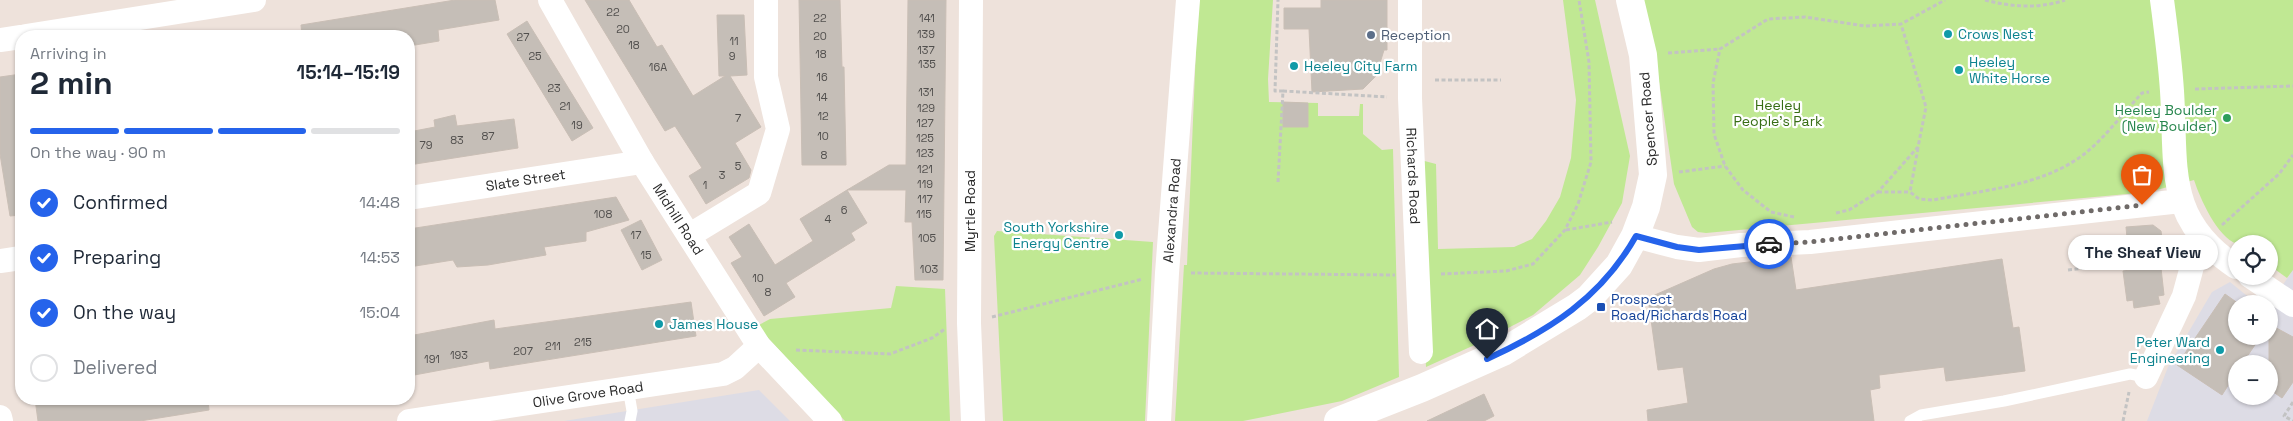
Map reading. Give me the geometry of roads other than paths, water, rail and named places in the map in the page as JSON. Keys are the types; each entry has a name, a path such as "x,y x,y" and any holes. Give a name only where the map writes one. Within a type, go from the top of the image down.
{"main road":[{"name":"Spencer Road","path":"1338,421 1422,388 1503,352 1589,298 1619,265 1639,226 1653,176 1643,55 1630,0"}],"street":[{"path":"64,30 254,0"},
{"name":"Midhill Road","path":"550,0 642,162 690,235 758,346 830,421"},
{"path":"690,235 759,193 778,129 766,77 766,0"},
{"name":"Myrtle Road","path":"971,0 969,323 973,421"},
{"name":"Alexandra Road","path":"1159,421 1188,0"},
{"name":"Richards Road","path":"1410,0 1410,98 1421,352"},
{"path":"2162,0 2172,90 2176,175 2181,201 2190,221 2202,239 2228,260"},
{"path":"0,40 15,38"},
{"name":"Slate Street","path":"415,197 642,162"},
{"path":"1639,226 1677,247 1699,250 1740,245 1819,241 2181,201"},
{"path":"2146,377 2184,296 2202,239"},
{"path":"0,261 15,259"},
{"path":"2263,285 2293,305"},
{"name":"Olive Grove Road","path":"409,421 723,374 735,368 758,346"}],"lane":[{"path":"1910,421 1921,415 2004,401 2130,374 2146,377"},
{"path":"628,388 632,410 630,421"}],"place":[{"name":"Crows Nest","path":"1948,34"},
{"name":"Reception","path":"1371,35"},
{"name":"Heeley City Farm","path":"1294,66"},
{"name":"Heeley White Horse","path":"1959,70"},
{"name":"Heeley Boulder (New Boulder)","path":"2227,118"},
{"name":"The Sheaf View","path":"2142,205"},
{"name":"South Yorkshire Energy Centre","path":"1119,235"},
{"name":"Prospect Road/Richards Road","path":"1601,307"},
{"name":"James House","path":"659,324"},
{"name":"Peter Ward Engineering","path":"2220,350"}],"park label":[{"name":"Heeley People's Park","path":"1778,114"}]}
